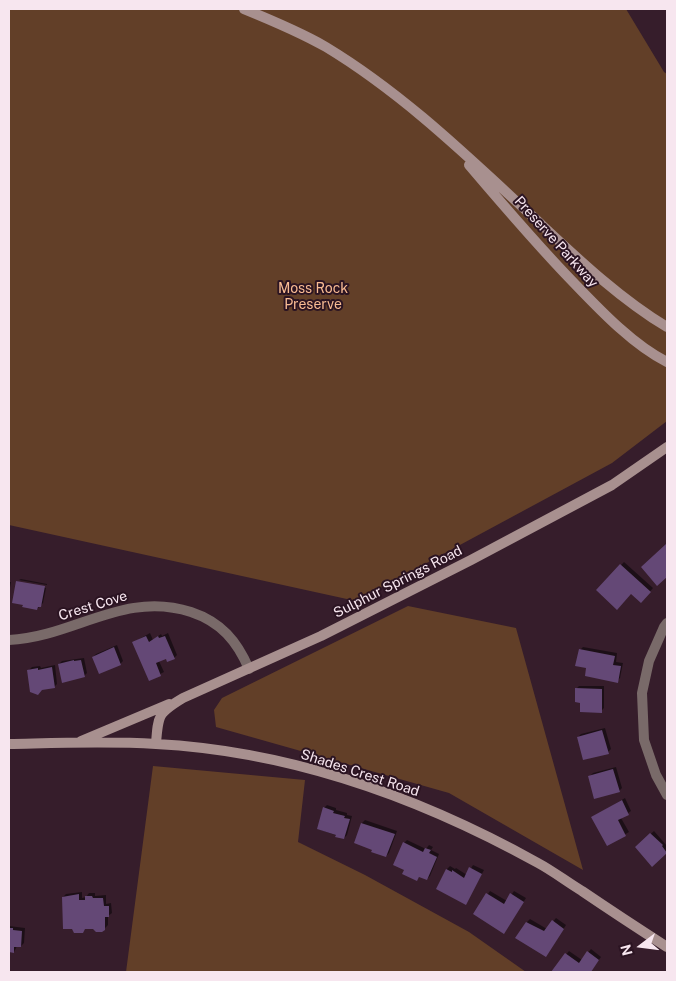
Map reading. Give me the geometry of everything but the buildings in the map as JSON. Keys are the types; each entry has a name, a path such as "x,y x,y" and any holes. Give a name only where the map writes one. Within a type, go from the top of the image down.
{"street":[{"name":"Preserve Parkway","path":"244,9 325,46 379,82 437,128 584,264 639,308 667,327"},
{"name":"Preserve Parkway","path":"437,128 542,249 595,305 624,331 667,362"},
{"name":"Sulphur Springs Road","path":"156,744 158,723 165,709 184,698 321,636 471,560 612,485 667,447"},
{"name":"Crest Cove","path":"9,640 24,640 45,635 126,608 144,606 173,607 199,615 215,623 226,632 242,653 249,669"},
{"path":"667,623 650,661 642,693 644,740 656,775 667,795"},
{"path":"75,743 184,698"},
{"name":"Shades Crest Road","path":"9,744 156,744 212,750 294,764 387,793 463,825 540,864 667,947"}],"green space":[{"name":"Moss Rock Preserve","path":"9,9 626,9 667,74 667,421 612,463 356,601 9,525"},
{"path":"408,606 516,628 583,870 449,793 216,727 214,710 222,698"},
{"path":"153,766 305,780 298,842 365,875 469,932 526,972 126,972"}]}
